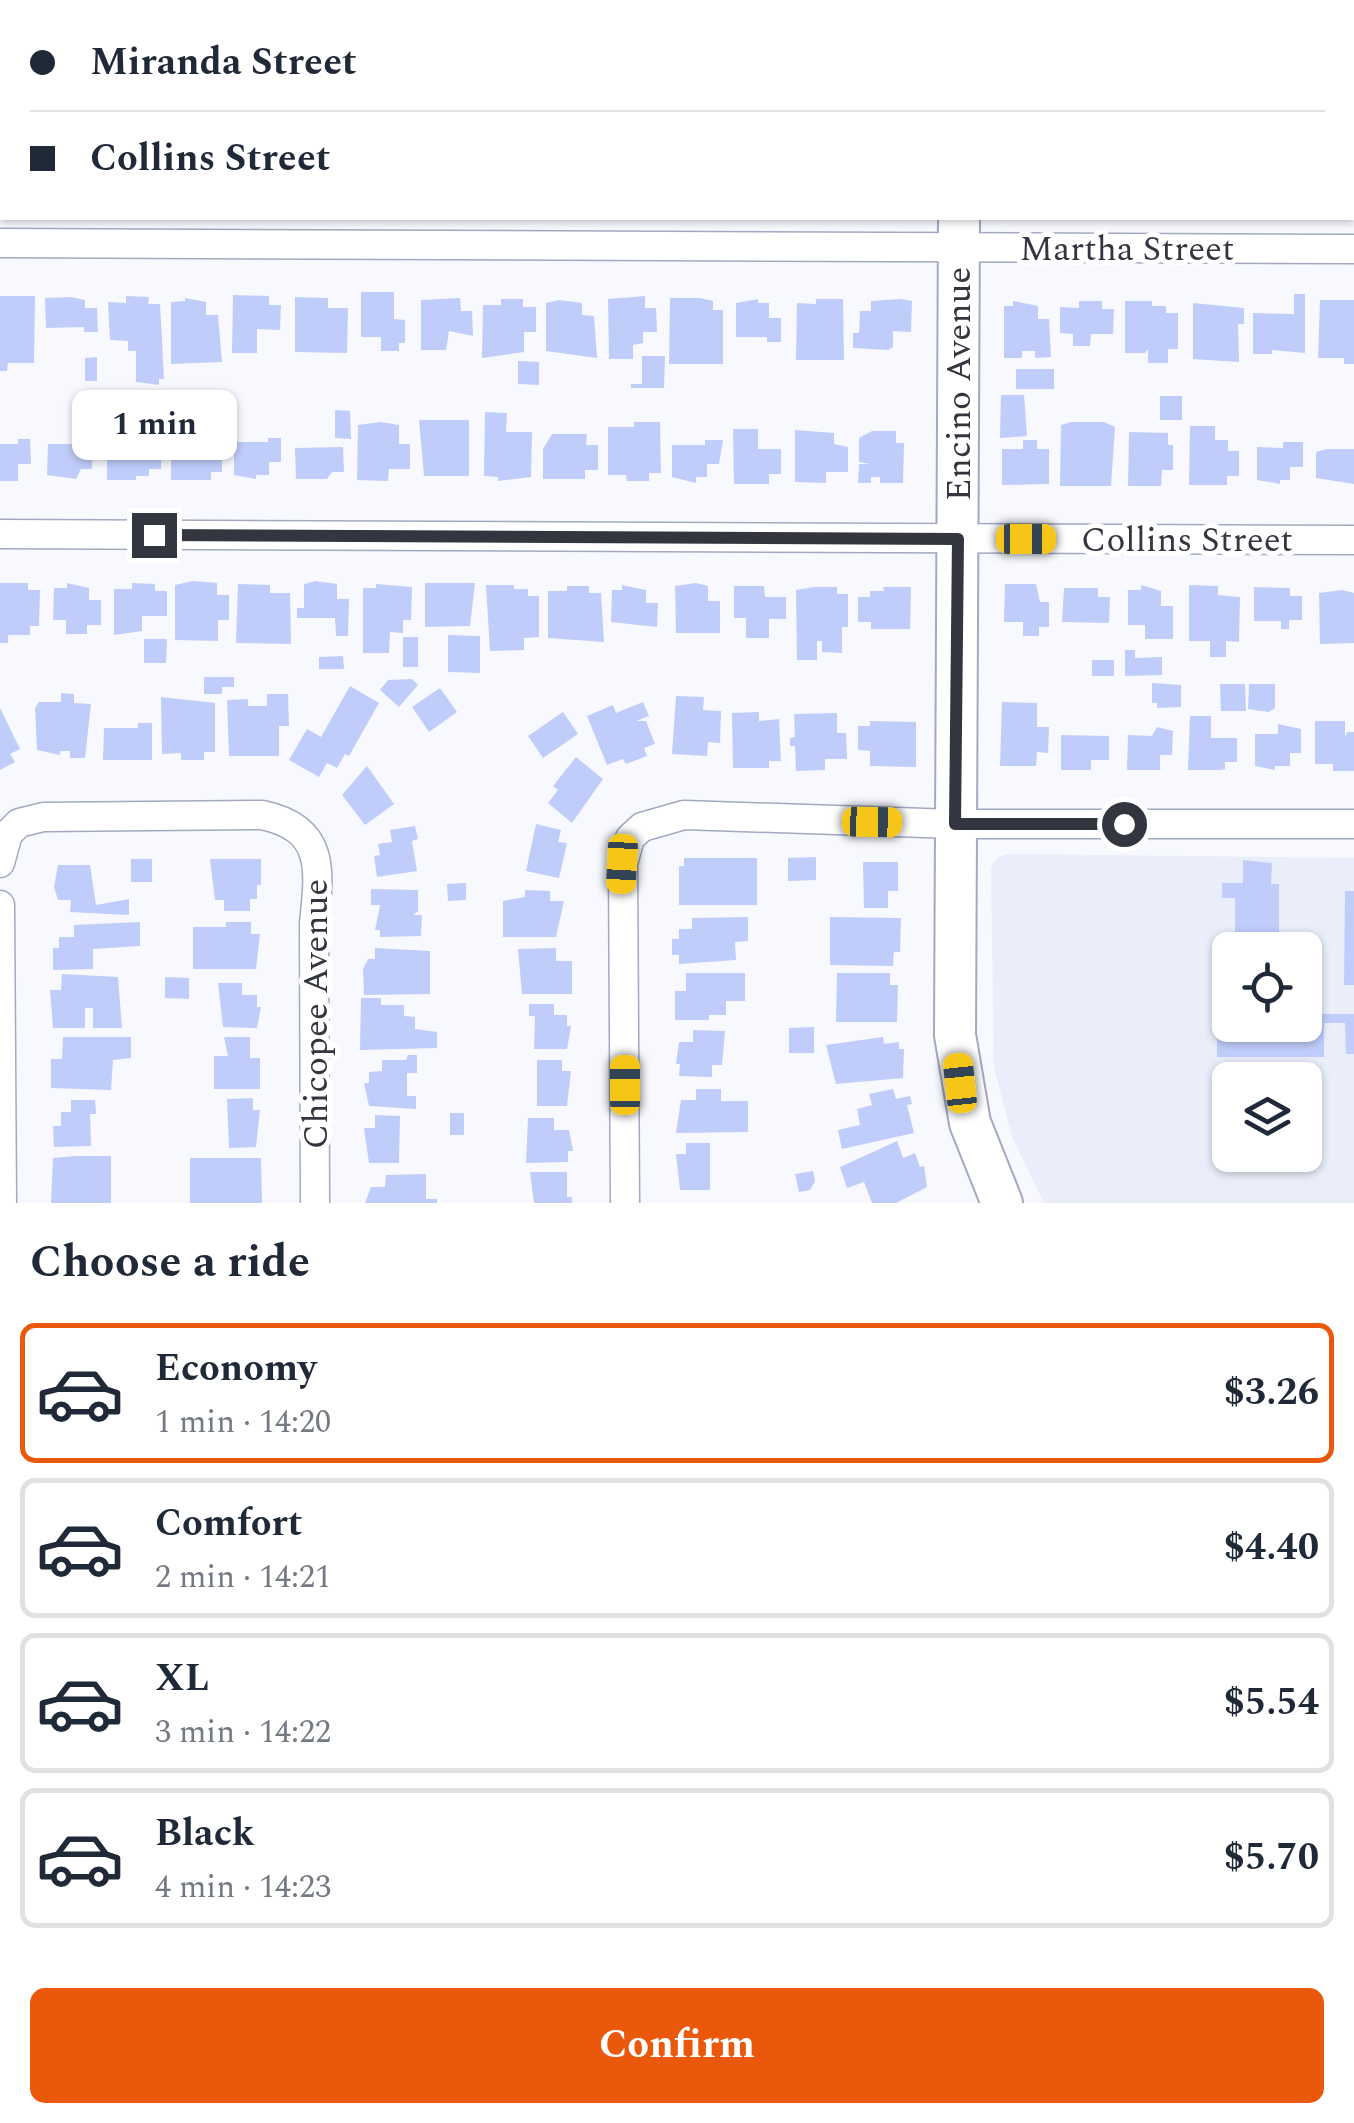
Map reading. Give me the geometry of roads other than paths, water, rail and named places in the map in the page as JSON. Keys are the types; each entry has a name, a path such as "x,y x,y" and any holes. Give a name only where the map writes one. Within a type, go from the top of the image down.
{"street":[{"name":"Martha Street","path":"0,244 958,232 1354,250"},
{"name":"Encino Avenue","path":"958,232 955,1034 960,1083 987,1170 1002,1203"},
{"name":"Collins Street","path":"0,534 1354,540"},
{"name":"Chicopee Avenue","path":"0,863 8,834 19,823 57,816 262,815 286,820 301,830 316,855 318,884 314,922 314,1203"},
{"path":"625,1203 620,897 630,838 642,827 684,815 955,824 1354,824"},
{"path":"0,905 2,1203"}]}
